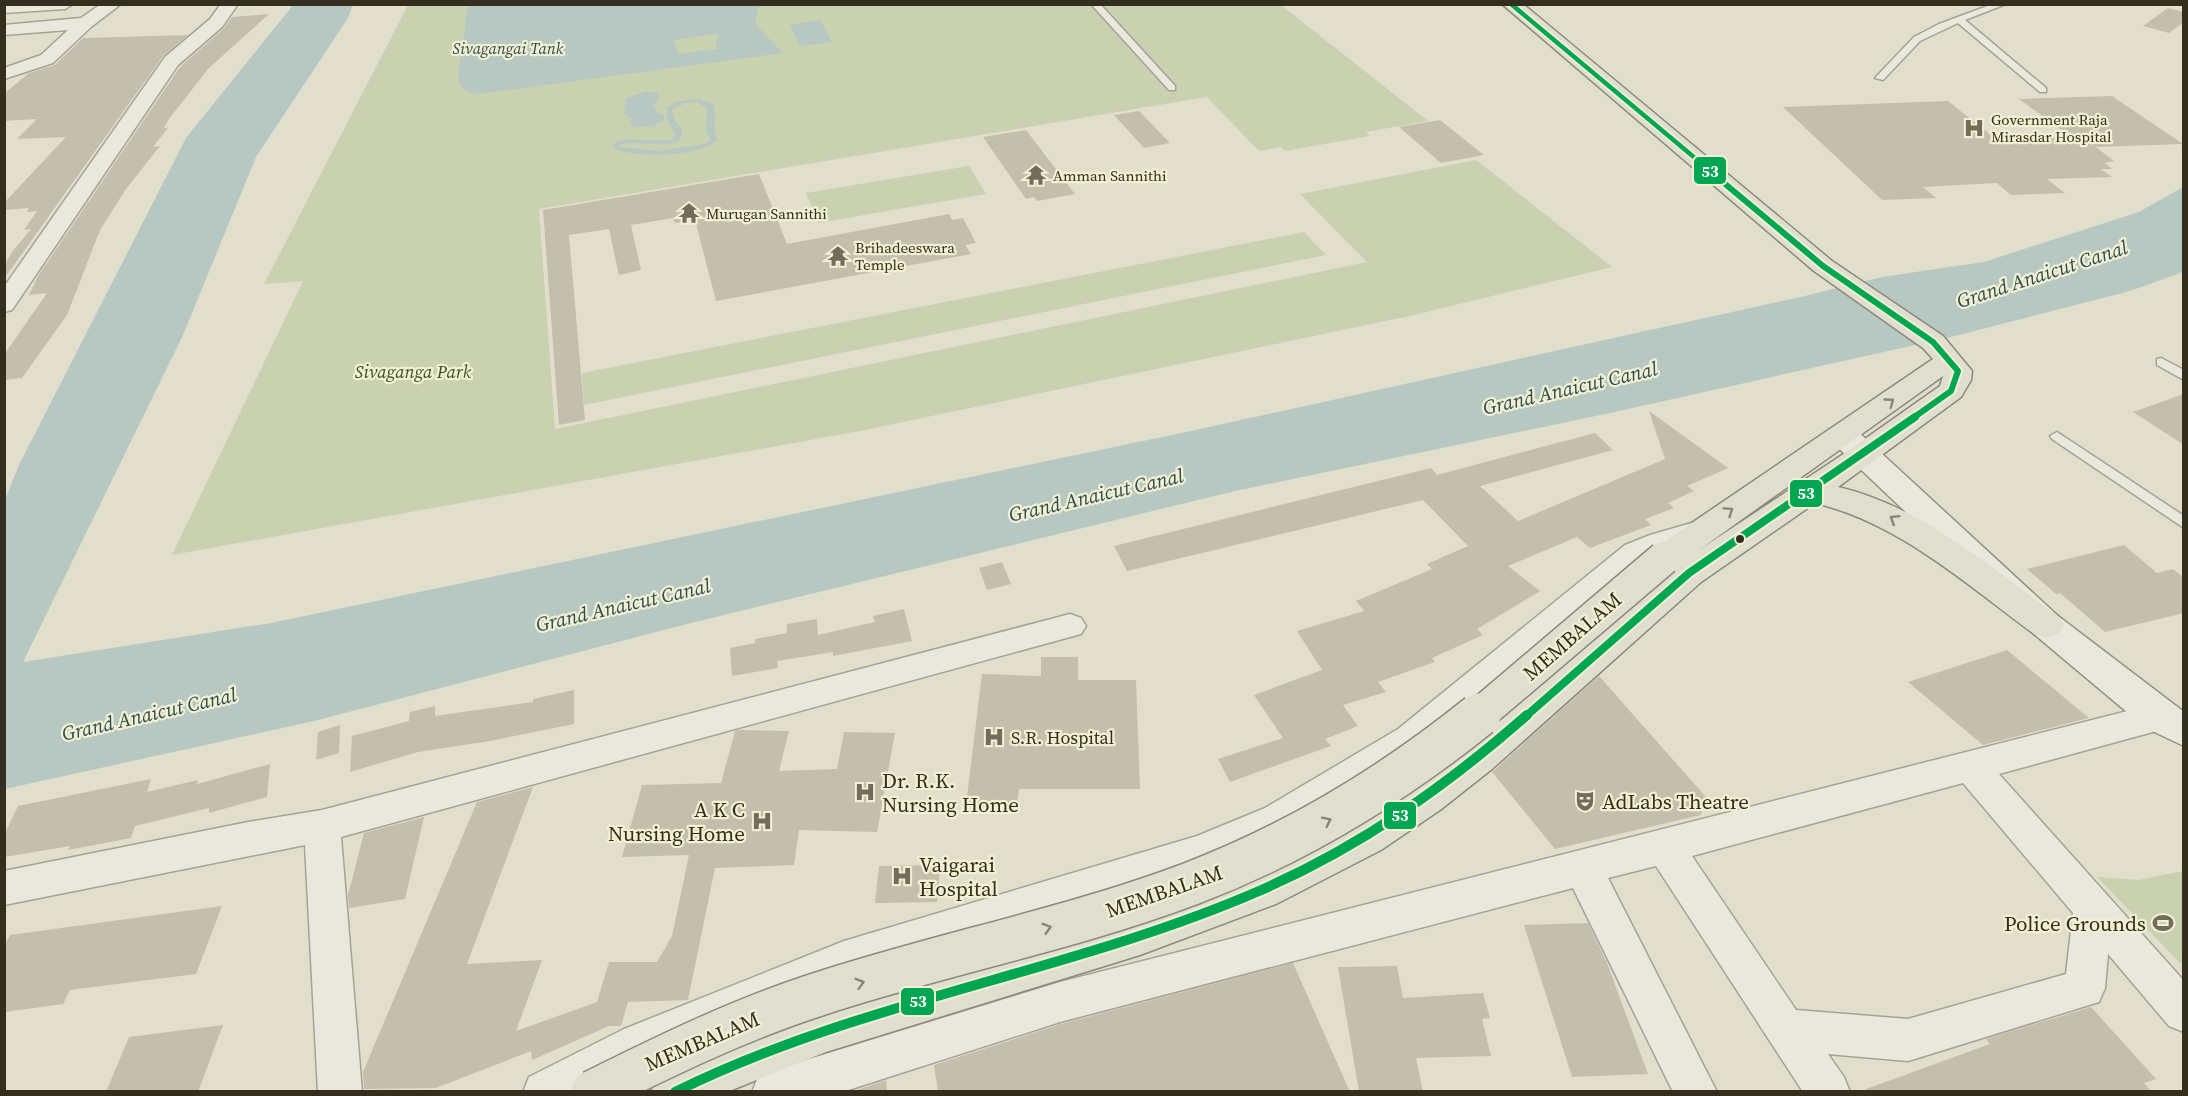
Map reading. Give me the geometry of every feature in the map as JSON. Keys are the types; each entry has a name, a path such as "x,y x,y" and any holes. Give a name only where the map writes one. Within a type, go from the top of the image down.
{"main road":[{"path":"1511,4 1836,276 1941,352 1958,371 1957,380 1951,391 1702,530 1677,565"},
{"path":"1677,565 1810,491 1853,445"},
{"path":"1853,445 2046,625"},
{"path":"1810,491 1852,500 1883,513 2046,625 2171,724"},
{"name":"MEMBALAM","path":"596,1084 724,1029 817,995 1125,905 1242,863 1345,812 1452,738 1677,565"},
{"name":"MEMBALAM","path":"675,1092 734,1063 826,1029 1140,935 1211,910 1261,890 1367,837 1426,798 1478,758 1677,565"}],"street":[{"path":"4,8 65,4"},
{"path":"4,91 46,59 85,23 113,4"},
{"path":"4,305 171,61 216,23 230,4"},
{"path":"4,30 85,23"},
{"path":"4,74 46,59"},
{"path":"544,1092 596,1084 639,1044 844,960 1202,851 1278,819 1410,739 1636,554 1661,542 1702,530"},
{"path":"4,888 248,838 322,826 1070,626"},
{"path":"773,1092 1060,1002 1582,867 1665,848 1970,766 2171,724"},
{"path":"1970,766 2184,1012"},
{"path":"322,826 340,1092"},
{"path":"1665,848 1785,1030 1829,1092"},
{"path":"1582,867 1696,1092"},
{"path":"1785,1030 1908,1040 2085,988 2093,908"}],"lane":[{"path":"1095,4 1172,88"},
{"path":"1880,78 1917,39 2002,4"},
{"path":"1960,20 2043,90"},
{"path":"2161,362 2184,376"},
{"path":"2057,436 2184,523"}],"green space":[{"name":"Sivaganga Park","path":"408,5 1281,5 1428,121 1366,132 1370,136 1285,151 1281,147 1259,151 1207,97 539,209 555,429 1367,262 1300,194 1476,160 1612,267 1414,315 860,431 172,555 303,281 264,284"},
{"path":"969,166 986,194 818,223 806,193"},
{"path":"1304,232 1326,255 584,405 582,373"},
{"name":"Police Grounds","path":"2184,871 2183,966 2097,877 2139,880"}],"water":[{"name":"Grand Anaicut Canal","path":"293,5 353,5 348,18 256,157 183,335 23,662 271,623 1191,431 1882,277 1984,262 2139,212 2183,187 2183,272 2130,291 1947,338 1610,413 1235,491 687,624 314,721 5,789 4,502 19,465 186,138"},
{"name":"Sivagangai Tank","path":"468,5 759,5 755,24 783,53 479,94 465,90 458,78","holes":["715,34 719,36 715,43 718,49 678,54 674,40"]},
{"path":"820,20 832,42 800,46 790,25"},
{"path":"646,92 657,93 660,97 653,105 658,113 664,115 664,120 653,126 633,127 630,123 632,119 624,114 626,98"},
{"path":"699,99 713,104 717,139 699,150 684,153 634,153 613,147 615,143 623,140 672,140 675,133 667,120 667,108 675,102","holes":["697,102 707,109 706,130 710,140 706,144 658,151 620,147 619,145 673,143 680,140 682,130 675,121 672,110 685,103"]}],"building":[{"path":"2168,8 2184,12 2184,22 2169,33 2143,26"},
{"path":"269,14 208,69 169,119 164,128 168,128 153,147 160,146 126,189 100,230 67,315 22,378 4,380 4,355 47,293 29,295 38,276 180,67 223,29 232,17"},
{"path":"188,35 163,56 4,279 4,266 31,229 24,230 37,211 27,212 29,208 4,210 4,203 66,137 17,139 37,119 4,121 4,94 29,73 55,65 83,38"},
{"path":"2112,96 2183,144 2096,147 2114,161 2105,163 2112,169 2101,169 2112,177 2047,179 2065,193 2011,195 1997,183 1923,187 1936,198 1882,200 1783,107 1948,101 1997,140 2071,137 2019,99"},
{"path":"1139,111 1170,143 1144,148 1114,115"},
{"path":"1440,120 1484,155 1441,163 1399,127"},
{"path":"1026,130 1075,194 1037,201 1034,197 1026,199 983,137"},
{"path":"759,174 787,244 949,214 952,220 963,218 976,243 965,245 971,254 716,301 695,220 675,223 673,218 631,225 641,270 619,275 609,229 569,235 585,420 559,425 543,210"},
{"path":"2184,394 2184,445 2133,412"},
{"path":"1649,411 1728,468 1687,486 1694,491 1668,503 1674,508 1645,519 1651,525 1590,548 1577,537 1508,566 1540,591 1477,629 1483,635 1432,658 1435,662 1378,682 1386,692 1343,705 1358,726 1325,739 1331,746 1230,782 1218,759 1283,738 1254,695 1322,670 1297,631 1364,611 1356,601 1432,569 1427,564 1468,546 1423,500 1127,571 1114,546 1431,468 1437,475 1595,433 1613,450 1480,486 1518,521 1665,459"},
{"path":"2124,545 2157,573 2173,569 2184,578 2184,613 2105,632 2060,593 2056,594 2027,569"},
{"path":"1002,562 1011,584 987,590 979,568"},
{"path":"904,609 912,641 833,656 833,652 777,661 778,668 732,676 730,648 755,643 755,639 787,633 787,624 817,619 818,635 875,622 873,616"},
{"path":"2007,650 2089,718 1983,745 1908,682"},
{"path":"1041,657 1078,657 1078,680 1136,680 1140,789 1019,789 1017,806 966,805 982,674 1041,676"},
{"path":"1599,676 1706,797 1701,815 1555,849 1492,772"},
{"path":"574,690 574,724 490,741 418,752 350,772 352,736 409,721 410,712 435,706 435,716 533,702 533,699"},
{"path":"340,725 339,753 316,760 318,732"},
{"path":"735,731 789,731 779,771 837,769 844,732 895,733 877,832 799,830 794,865 715,868 688,1000 628,1002 621,1026 609,1026 532,1060 531,1051 436,1088 364,1089 363,1072 477,802 533,787 467,964 542,960 516,1031 597,1002 609,962 657,962 672,936 689,855 622,857 642,785 721,783"},
{"path":"270,764 267,797 209,813 209,808 135,826 131,838 68,850 70,846 4,857 4,835 18,806 151,779 147,792 198,780 197,784"},
{"path":"424,817 405,899 349,908 348,895 364,833"},
{"path":"940,865 937,902 875,903 879,866"},
{"path":"222,906 196,974 70,990 63,1004 4,1012 4,946 10,935"},
{"path":"1588,923 1607,963 1648,1074 1572,1077 1524,925"},
{"path":"1293,963 1350,1092 938,1092 934,1065 1061,1024"},
{"path":"1397,966 1403,998 1483,993 1490,1018 1482,1019 1491,1056 1416,1058 1423,1092 1359,1092 1338,967"},
{"path":"2091,1007 2156,1079 2144,1083 2152,1092 1867,1092 1866,1089 1990,1044 1986,1039"},
{"path":"223,1025 198,1092 106,1092 129,1037"},
{"path":"886,1080 887,1092 851,1092"}],"transit line":[{"name":"53","path":"675,1092 734,1063 826,1029 1140,935 1211,910 1261,890 1367,837 1426,798 1478,758 1689,573 1856,460 1951,391 1957,380 1958,371 1933,342 1823,266 1511,4"}],"place":[{"name":"Government Raja Mirasdar Hospital","path":"1974,128"},
{"name":"Amman Sannithi","path":"1036,175"},
{"name":"Murugan Sannithi","path":"689,213"},
{"name":"Brihadeeswara Temple","path":"838,256"},
{"name":"S.R. Hospital","path":"994,737"},
{"name":"Dr. R.K. Nursing Home","path":"865,792"},
{"name":"AdLabs Theatre","path":"1585,801"},
{"name":"A K C Nursing Home","path":"762,821"},
{"name":"Vaigarai Hospital","path":"902,876"},
{"name":"Police Grounds","path":"2163,923"}]}
